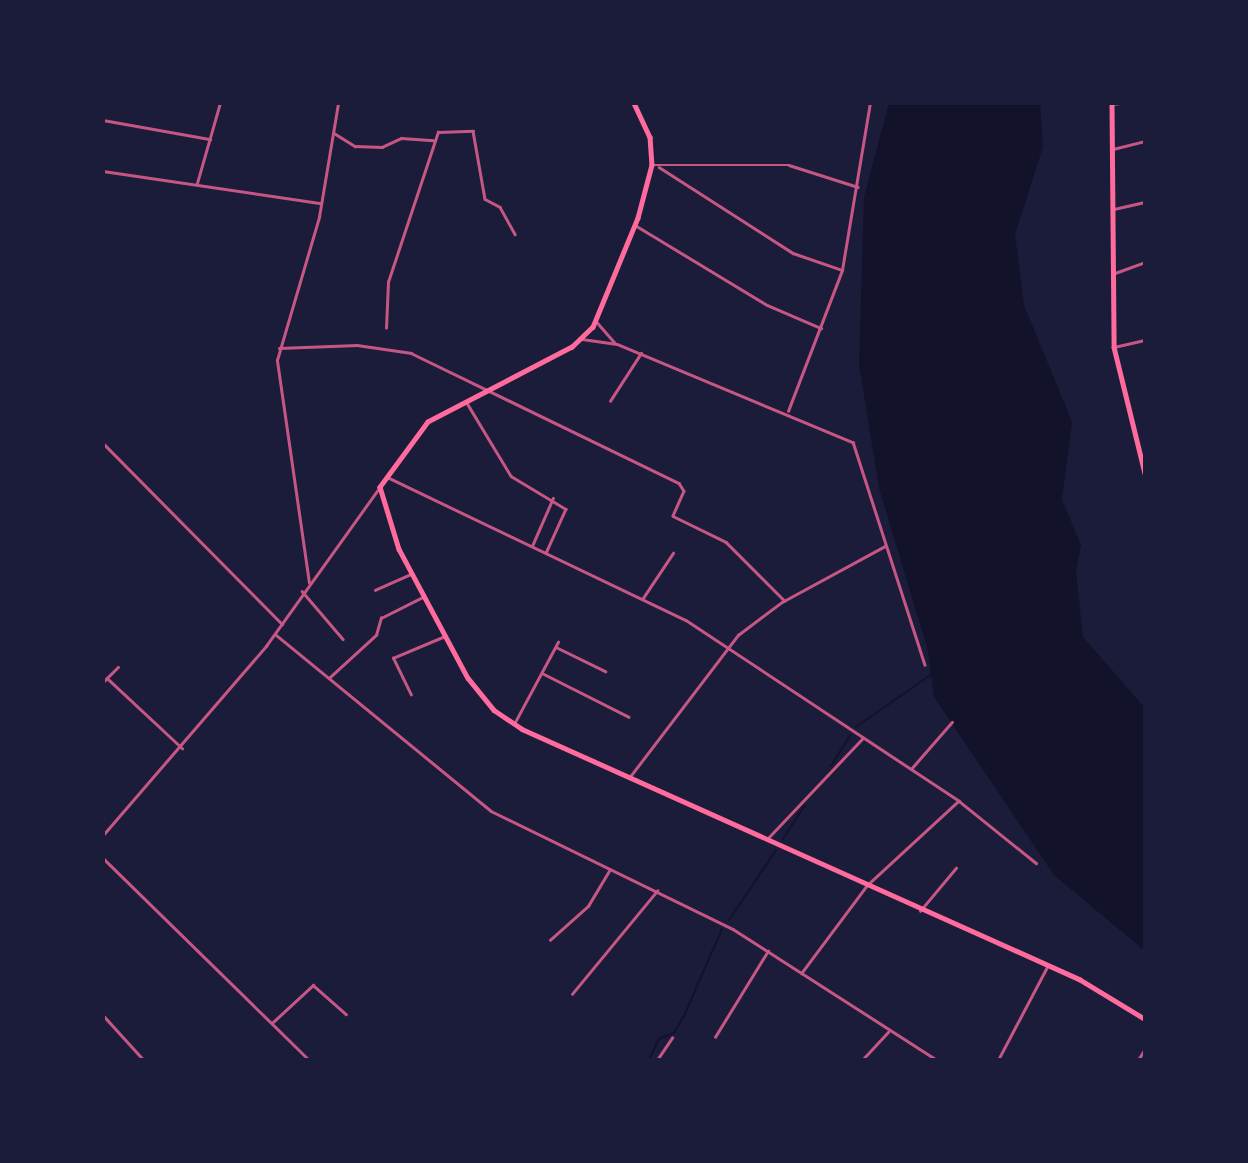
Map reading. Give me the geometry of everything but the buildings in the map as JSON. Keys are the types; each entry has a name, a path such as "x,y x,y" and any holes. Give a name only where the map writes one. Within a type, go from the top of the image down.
{"main road":[{"path":"634,103 650,137 652,165 635,225 596,321 582,339 465,400 419,430 380,487 387,523 423,597 482,698 514,724 629,778 712,810 920,911 1047,967 1145,1019"},
{"path":"1112,104 1114,347 1145,472"}],"street":[{"path":"197,183 219,103"},
{"path":"309,583 280,409 279,348 321,203 338,103"},
{"path":"788,411 842,270 859,187 870,103"},
{"path":"1112,104 1120,103"},
{"path":"103,120 210,139"},
{"path":"386,328 388,282 421,195 433,140 441,131 473,131 485,199 500,207 515,234"},
{"path":"333,133 355,146 382,147 401,138 433,140"},
{"path":"1113,149 1145,141"},
{"path":"652,165 793,253 842,270"},
{"path":"659,167 789,165 859,187"},
{"path":"103,171 321,203"},
{"path":"1114,209 1145,202"},
{"path":"635,225 767,305 821,328"},
{"path":"1115,273 1145,262"},
{"path":"596,321 617,344"},
{"path":"582,339 617,344 641,353 788,411 856,446 885,546 912,618 925,665"},
{"path":"1114,347 1145,340"},
{"path":"279,348 386,347 490,388 680,483 684,491 673,516 726,542 785,601"},
{"path":"610,401 641,353"},
{"path":"465,400 511,476 553,498 566,512 546,553"},
{"path":"103,443 282,624"},
{"path":"387,477 643,598 728,645 811,704 959,801 1036,863"},
{"path":"103,835 198,730 275,634 303,591 380,487"},
{"path":"532,546 553,498"},
{"path":"629,778 728,645 785,601 885,546"},
{"path":"643,598 673,553"},
{"path":"375,590 411,574"},
{"path":"303,591 343,639"},
{"path":"328,679 376,635 381,618 423,597"},
{"path":"275,634 475,800 609,871 657,891 768,951 937,1060"},
{"path":"411,695 393,658 445,636"},
{"path":"514,724 558,642"},
{"path":"556,647 606,671"},
{"path":"103,682 118,667"},
{"path":"542,673 629,718"},
{"path":"107,678 181,748"},
{"path":"911,769 952,722"},
{"path":"768,838 863,738"},
{"path":"802,973 867,886 959,801"},
{"path":"103,858 308,1059"},
{"path":"920,911 956,868"},
{"path":"550,940 588,906 609,871"},
{"path":"572,994 657,891"},
{"path":"715,1037 768,951"},
{"path":"998,1060 1047,967"},
{"path":"272,1023 313,985 346,1014"},
{"path":"103,1015 144,1060"},
{"path":"862,1060 890,1030"},
{"path":"657,1060 672,1038"},
{"path":"1138,1060 1145,1049"}],"shaded area":[{"path":"889,103 1040,103 1043,147 1015,234 1024,305 1072,422 1062,500 1081,545 1076,572 1083,637 1145,708 1145,951 1054,875 934,697 928,651 879,488 859,364 864,197"}],"waterway":[{"path":"856,727 932,674"},
{"path":"831,766 850,736"},
{"path":"783,839 805,805"},
{"path":"729,920 776,850"},
{"path":"649,1060 659,1039 674,1033 684,1016 722,929"}]}
